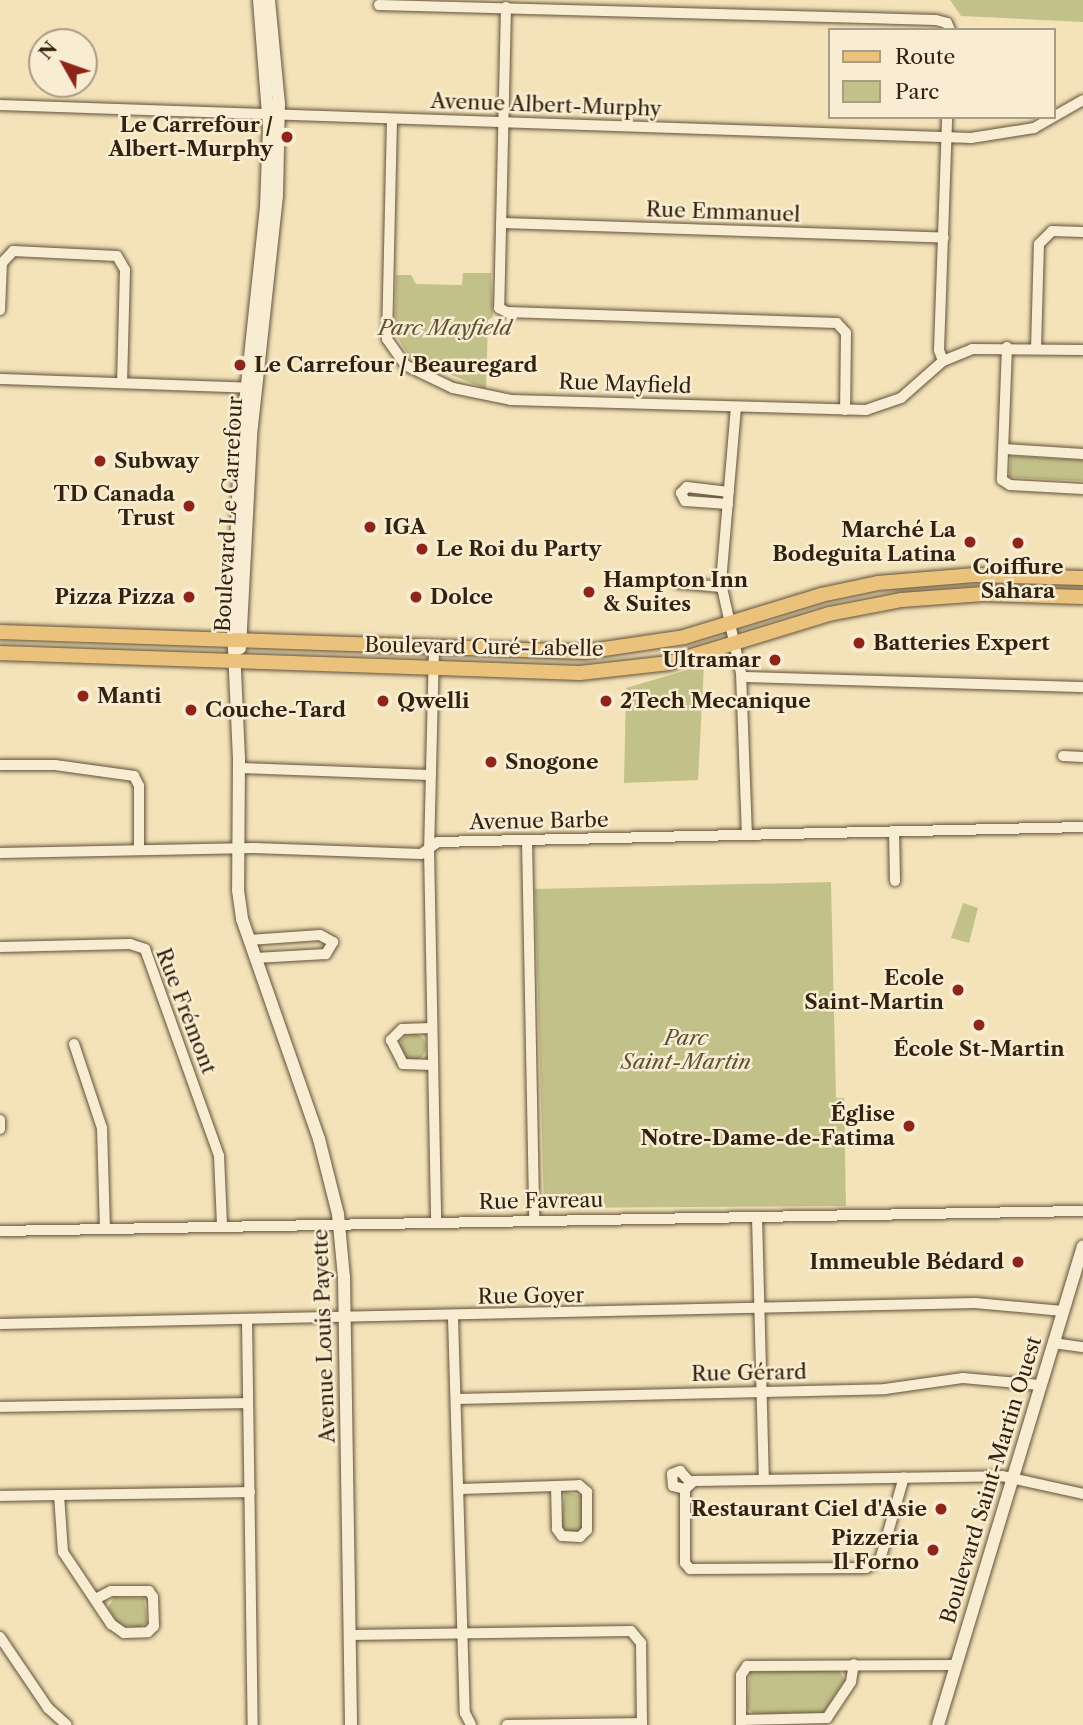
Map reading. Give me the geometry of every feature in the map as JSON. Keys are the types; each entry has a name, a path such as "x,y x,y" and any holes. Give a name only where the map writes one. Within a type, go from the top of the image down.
{"main road":[{"name":"Boulevard Curé-Labelle","path":"0,632 434,649 595,652 664,642 833,592 894,580 975,575 1083,578"},
{"name":"Boulevard Curé-Labelle","path":"0,653 434,669 599,672 669,663 830,614 908,599 984,594 1083,597"}],"street":[{"name":"Boulevard Le Carrefour","path":"259,0 274,115"},
{"name":"Boulevard Le Carrefour","path":"237,662 251,388 274,115 269,0"},
{"path":"379,5 506,7 949,26"},
{"path":"506,7 499,308 508,312 840,323 846,333 845,410"},
{"name":"Avenue Albert-Murphy","path":"1055,117 1083,100"},
{"name":"Avenue Albert-Murphy","path":"0,105 947,137 1012,134 1052,119"},
{"name":"Rue Mayfield","path":"392,119 386,333 401,361 446,385 503,399 870,410 896,401 943,360 977,347 1083,350"},
{"path":"943,360 939,350 947,119"},
{"name":"Rue Emmanuel","path":"500,223 944,239"},
{"path":"1035,349 1039,244 1052,231 1083,232"},
{"path":"0,310 2,263 13,251 117,256 125,270 122,383"},
{"path":"1007,347 1002,480 1010,485 1083,489"},
{"path":"0,379 251,388"},
{"path":"736,407 721,587 742,677 747,835"},
{"path":"1004,449 1083,454"},
{"path":"728,504 685,501 681,493 687,487 729,492"},
{"path":"678,583 721,587"},
{"path":"434,649 429,848 436,1223"},
{"name":"Avenue Louis Payette","path":"237,662 240,908 324,1153 339,1224 345,1318 351,1725"},
{"path":"742,677 1083,687"},
{"path":"1063,756 1083,757"},
{"path":"0,765 55,765 134,775 139,783 139,850"},
{"path":"239,768 431,775"},
{"name":"Avenue Barbe","path":"0,853 238,849 421,854 438,842 1083,827"},
{"path":"894,832 895,881"},
{"path":"527,841 534,1220"},
{"path":"249,940 320,935 333,942 326,954 256,958"},
{"name":"Rue Frémont","path":"0,947 130,944 146,951 219,1156 222,1226"},
{"path":"431,1028 402,1029 391,1040 403,1064 433,1065"},
{"path":"74,1044 103,1128 105,1229"},
{"path":"0,1120 0,1129"},
{"name":"Rue Favreau","path":"0,1231 1083,1211"},
{"path":"758,1217 764,1479"},
{"name":"Boulevard Saint-Martin Ouest","path":"938,1725 1083,1246"},
{"name":"Rue Goyer","path":"0,1324 453,1317 975,1303 1063,1311"},
{"path":"453,1317 465,1717 471,1725"},
{"path":"247,1319 253,1725"},
{"path":"1053,1343 1083,1347"},
{"name":"Rue Gérard","path":"457,1399 885,1389 962,1378 1040,1385"},
{"path":"0,1407 248,1403"},
{"path":"904,1477 875,1566 690,1569 685,1563 687,1486 764,1479 904,1477 1012,1478 1083,1494"},
{"path":"460,1489 581,1485 586,1490 587,1528 583,1536 564,1537 557,1532 556,1486"},
{"path":"0,1496 250,1492"},
{"path":"59,1495 62,1549 94,1599 118,1631 148,1632 153,1626 153,1600 149,1591 111,1591 94,1599"},
{"path":"350,1635 633,1632 641,1643 642,1724 507,1725"},
{"path":"0,1637 48,1708 67,1725"},
{"path":"854,1664 851,1682 827,1718 741,1722 741,1675 747,1666 854,1664 955,1665"}],"green space":[{"path":"950,0 1083,0 1083,22 961,16"},
{"name":"Parc Mayfield","path":"463,273 491,273 493,317 488,320 486,389 410,358 395,333 396,275 411,275 416,284 462,285"},
{"path":"1011,456 1083,460 1083,481 1009,477"},
{"path":"704,665 698,780 624,783 626,688"},
{"name":"Parc Saint-Martin","path":"831,882 836,1098 844,1098 846,1206 544,1208 535,889"},
{"path":"963,903 978,908 969,943 951,938"},
{"path":"413,1034 422,1038 426,1047 422,1056 413,1060 404,1056 400,1047 404,1038"},
{"path":"565,1492 582,1496 582,1528 578,1532 564,1531 561,1526"},
{"path":"114,1597 144,1598 147,1622 140,1627 120,1626 108,1608"},
{"path":"838,1670 845,1680 823,1713 754,1714 747,1708 750,1672"}],"place":[{"name":"Le Carrefour / Albert-Murphy","path":"287,137"},
{"name":"Le Carrefour / Beauregard","path":"240,365"},
{"name":"Subway","path":"100,461"},
{"name":"TD Canada Trust","path":"189,506"},
{"name":"IGA","path":"370,527"},
{"name":"Marché La Bodeguita Latina","path":"970,542"},
{"name":"Coiffure Sahara","path":"1018,543"},
{"name":"Le Roi du Party","path":"422,549"},
{"name":"Hampton Inn & Suites","path":"589,592"},
{"name":"Pizza Pizza","path":"189,597"},
{"name":"Dolce","path":"416,597"},
{"name":"Batteries Expert","path":"859,643"},
{"name":"Ultramar","path":"775,660"},
{"name":"Manti","path":"83,696"},
{"name":"Qwelli","path":"383,701"},
{"name":"2Tech Mecanique","path":"606,701"},
{"name":"Couche-Tard","path":"191,710"},
{"name":"Snogone","path":"491,762"},
{"name":"Ecole Saint-Martin","path":"958,990"},
{"name":"École St-Martin","path":"979,1025"},
{"name":"Église Notre-Dame-de-Fatima","path":"909,1126"},
{"name":"Immeuble Bédard","path":"1018,1262"},
{"name":"Restaurant Ciel d'Asie","path":"941,1509"},
{"name":"Pizzeria Il Forno","path":"933,1550"}]}
